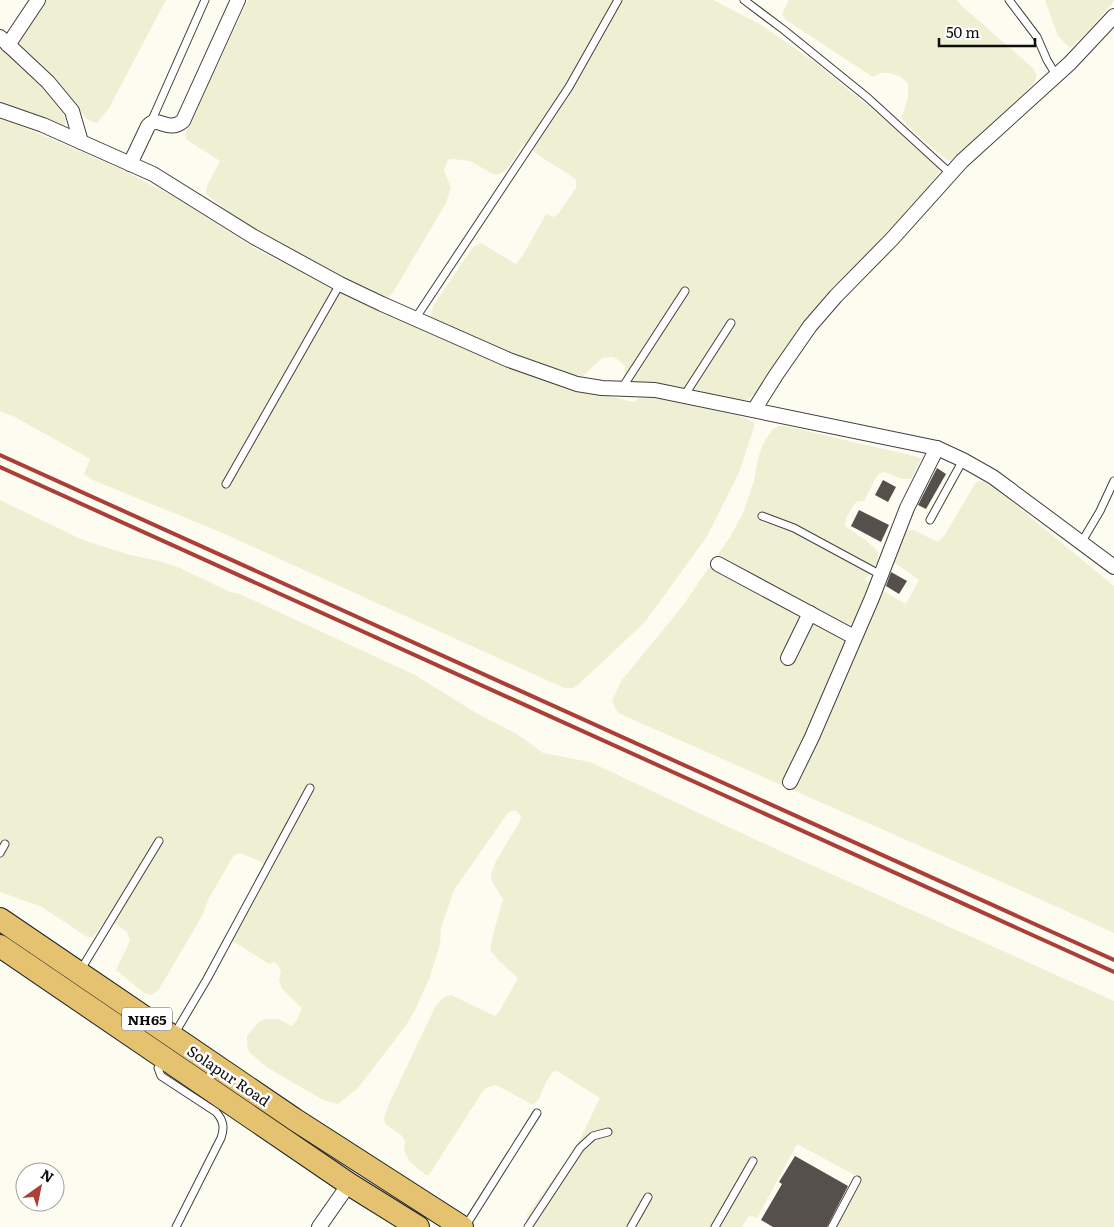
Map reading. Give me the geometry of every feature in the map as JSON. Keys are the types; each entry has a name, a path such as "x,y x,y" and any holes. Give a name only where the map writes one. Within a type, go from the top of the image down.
{"highway":[{"name":"Solapur Road","path":"0,919 78,973 276,1134 418,1227"},
{"name":"Solapur Road","path":"0,946 168,1047 294,1119 463,1227"}],"street":[{"path":"38,0 4,41 48,82 72,111 81,142"},
{"path":"130,164 151,122 156,121 170,127 177,126 183,121 238,0"},
{"path":"754,410 776,374 810,326 962,161 1056,75 1114,16"},
{"path":"0,110 43,125 153,174 254,237 340,284 509,360 577,384 602,388 655,390 937,448 993,477 1114,567"},
{"path":"790,782 881,575 908,508 937,448"},
{"path":"718,564 854,637"},
{"path":"788,658 810,613"},
{"path":"319,1227 346,1181"}],"lane":[{"path":"151,122 205,0"},
{"path":"415,319 569,87 618,0"},
{"path":"744,0 868,98 950,174"},
{"path":"1009,0 1037,37 1056,75"},
{"path":"226,484 340,284"},
{"path":"622,388 685,290"},
{"path":"683,396 731,323"},
{"path":"930,520 963,460"},
{"path":"1081,543 1114,481"},
{"path":"762,516 794,528 881,575"},
{"path":"176,1227 224,1130 222,1119 216,1112 161,1076 158,1068 310,788"},
{"path":"78,973 159,841"},
{"path":"0,853 5,844"},
{"path":"463,1227 537,1113"},
{"path":"528,1227 580,1148 593,1136 608,1132"},
{"path":"716,1227 753,1161"},
{"path":"832,1227 857,1180"},
{"path":"631,1227 648,1197"}],"green space":[{"path":"41,0 166,0 109,108 98,122 94,123 86,118 62,87 13,40"},
{"path":"248,0 713,0 760,24 816,63 939,167 939,173 909,215 763,386 749,399 740,401 626,381 624,380 625,366 612,357 602,358 583,376 560,373 434,321 431,316 433,306 473,247 481,243 516,264 546,214 554,217 558,214 576,188 576,180 524,144 505,171 497,175 470,161 448,160 444,171 451,187 446,203 394,291 389,297 383,298 281,250 206,194 207,186 220,161 186,139 185,134"},
{"path":"789,0 957,0 1033,68 1037,76 1034,83 1016,102 953,160 947,160 914,132 901,118 908,98 908,83 899,76 889,73 881,73 873,77 786,20 782,14"},
{"path":"1045,0 1114,1 1089,30 1070,48 1058,36"},
{"path":"0,43 48,88 62,109 65,122 63,130 0,104"},
{"path":"0,117 118,168 177,198 259,251 343,291 546,380 629,401 635,402 642,395 736,415 750,420 754,423 754,427 739,473 706,538 645,622 579,684 573,688 564,688 218,531 95,481 84,474 90,459 15,417 0,411"},
{"path":"780,426 921,459 911,479 902,479 884,472 878,474 864,501 856,502 846,518 845,526 867,541 878,552 878,561 865,580 906,604 919,580 892,561 904,530 913,530 938,542 944,536 978,481 983,481 994,487 1114,586 1114,933 618,713 612,701 621,681 681,608 730,537 743,513 764,442 773,429"},
{"path":"0,500 83,540 130,555 160,561 180,568 230,592 240,594 415,675 478,714 517,734 543,753 590,762 778,850 1114,1001 1114,1227 837,1227 862,1179 797,1144 757,1218 748,1217 742,1227 528,1227 527,1215 576,1147 600,1098 557,1071 553,1072 546,1082 539,1099 533,1105 496,1085 488,1087 483,1091 429,1175 426,1175 410,1162 404,1151 405,1141 401,1135 385,1124 384,1117 435,1007 440,1001 446,996 451,995 495,1016 518,978 490,950 503,899 491,880 491,874 496,861 520,821 521,816 516,811 511,811 507,814 454,890 441,928 440,944 430,977 405,1027 357,1089 338,1104 323,1100 268,1068 250,1053 247,1046 247,1036 259,1022 266,1019 278,1019 292,1026 302,1008 282,989 279,980 281,970 277,964 274,962 269,964 231,940 268,867 261,862 241,853 234,855 209,898 202,916 158,991 151,995 144,993 116,970 130,941 127,932 111,921 105,921 93,937 87,937 42,907 0,892"}],"building":[{"path":"937,468 946,474 926,509 918,505"},
{"path":"883,480 896,487 888,502 875,495"},
{"path":"859,510 889,525 881,542 851,526"},
{"path":"891,572 907,581 899,594 886,586"},
{"path":"795,1156 848,1186 827,1227 773,1227 761,1220 782,1184 779,1182"}],"railway":[{"path":"0,455 1114,960"},
{"path":"0,467 1114,972"}]}
